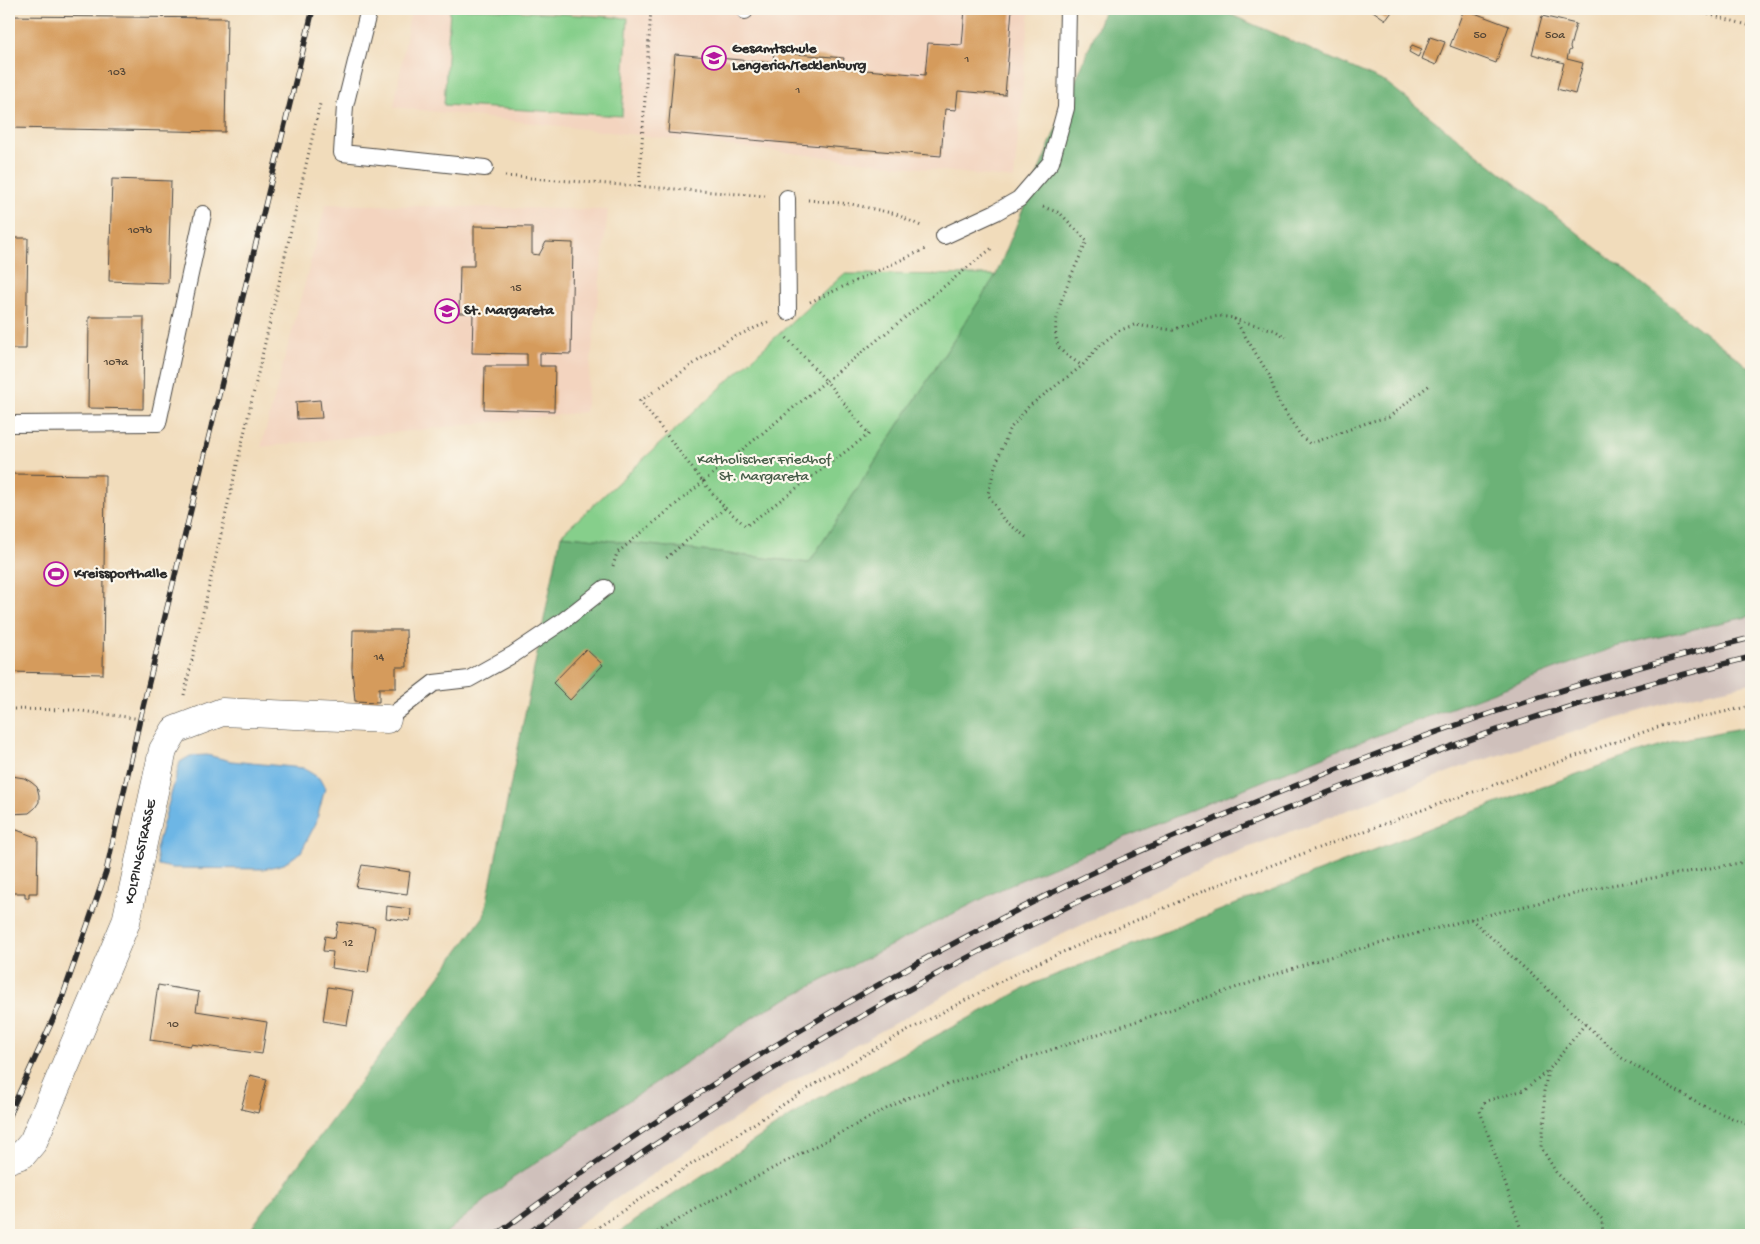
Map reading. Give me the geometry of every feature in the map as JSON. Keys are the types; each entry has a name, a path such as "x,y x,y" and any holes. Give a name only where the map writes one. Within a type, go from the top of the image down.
{"street":[{"path":"175,730 222,712 387,720"},
{"name":"KOLPINGSTRASSE","path":"9,1159 23,1154 33,1142 126,922 163,750 175,730"}],"lane":[{"path":"369,9 345,106 342,153 485,168"},
{"path":"944,236 1019,199 1051,162 1066,108 1068,9"},
{"path":"787,198 788,312"},
{"path":"9,424 158,423 203,214"},
{"path":"387,720 434,683 469,678 514,654 605,588"}],"path":[{"path":"639,187 651,9"},
{"path":"1689,9 1751,26"},
{"path":"9,709 74,710 126,716 157,722 175,730 322,95"},
{"path":"485,168 508,178 851,204 896,214 944,236"},
{"path":"1019,199 1060,213 1087,241 1058,309 1055,329 1060,349 1082,366"},
{"path":"771,320 826,381 869,434 746,526 725,508 640,401 728,340 788,312 926,248 944,236"},
{"path":"605,588 617,553 826,381 992,248"},
{"path":"1026,537 1003,519 988,494 994,466 1009,430 1029,406 1082,366 1099,346 1118,331 1134,325 1174,330 1205,318 1220,316 1234,318 1274,330 1286,337"},
{"path":"1234,318 1269,375 1282,406 1301,436 1310,444 1372,421 1389,417 1431,384"},
{"path":"664,560 725,508"},
{"path":"587,1235 804,1091 881,1045 1024,969 1215,886 1422,810 1661,726 1751,706"},
{"path":"653,1235 703,1204 906,1099 1318,960 1471,919 1612,885 1751,861"},
{"path":"1471,919 1622,1058 1699,1104 1751,1126"},
{"path":"1523,1235 1480,1111 1486,1101 1524,1090 1548,1071 1585,1024"},
{"path":"1548,1071 1544,1091 1546,1116 1541,1147 1556,1172 1602,1219 1603,1235"}],"shaded area":[{"name":"Gesamtschule Lengerich/Tecklenburg","path":"411,9 1030,9 1014,179 394,107"},
{"name":"St. Margareta","path":"326,204 608,210 585,412 261,447"},
{"path":"1751,616 1751,683 1683,698 1467,765 1226,856 994,967 784,1086 577,1225 565,1235 443,1235 513,1178 761,1012 1011,884 1341,749 1615,647"}],"green space":[{"path":"450,9 485,9 628,18 622,116 444,105"},
{"path":"1105,9 1218,9 1387,83 1751,369 1751,616 1615,647 1341,749 1011,884 761,1012 513,1178 443,1235 246,1235 484,916 561,535 809,563 996,275"},
{"name":"Katholischer Friedhof St. Margareta","path":"844,274 996,275 809,563 561,535"},
{"path":"1751,726 1751,1235 616,1235 815,1100 1035,983 1435,826 1599,766 1684,739"}],"water":[{"path":"207,755 231,761 303,768 319,778 325,788 316,823 301,852 284,864 264,869 172,868 158,865 156,849 180,762 190,756"}],"building":[{"path":"965,9 1012,9 1005,95 958,91 956,110 945,109 941,156 668,133 675,54 773,63 774,52 844,58 842,68 925,75 928,43 962,45"},
{"path":"1370,9 1394,9 1386,20"},
{"path":"1464,9 1509,26 1496,63 1450,46"},
{"path":"9,16 227,18 225,132 9,128"},
{"path":"1542,16 1576,24 1570,47 1571,50 1567,59 1583,63 1575,94 1557,89 1564,63 1532,54"},
{"path":"1430,37 1445,42 1436,65 1422,59"},
{"path":"1412,45 1422,49 1418,57 1409,52"},
{"path":"112,179 171,181 168,283 109,281"},
{"path":"474,226 532,227 532,254 539,255 546,242 573,243 571,354 540,353 540,366 555,366 554,411 484,409 485,366 527,366 527,354 472,353 473,313 459,313 460,266 474,266"},
{"path":"9,238 28,238 26,349 9,349"},
{"path":"89,317 144,317 143,409 88,408"},
{"path":"320,400 322,418 297,419 296,402"},
{"name":"Kreissporthalle","path":"9,474 105,475 103,674 9,672"},
{"path":"353,630 406,630 407,667 396,667 396,688 379,688 379,702 355,701 352,669"},
{"path":"586,649 603,665 570,700 553,683"},
{"path":"9,768 12,776 24,778 37,787 39,802 29,813 11,814 9,818"},
{"path":"9,827 38,838 37,893 29,893 29,898 25,898 25,893 9,893"},
{"path":"362,865 410,872 407,894 356,887"},
{"path":"387,906 411,909 410,921 386,918"},
{"path":"338,922 375,927 368,973 331,968 333,952 323,951 325,936 335,938"},
{"path":"158,985 199,992 196,1011 267,1022 262,1054 150,1040"},
{"path":"328,987 353,991 347,1025 323,1021"},
{"path":"250,1075 267,1079 258,1113 241,1109"}],"railway":[{"path":"9,1115 60,1004 106,872 140,719 313,9"},
{"path":"496,1235 637,1134 784,1040 935,953 1090,874 1270,796 1448,728 1568,688 1690,653 1751,638"},
{"path":"526,1235 627,1163 731,1095 837,1031 945,970 1055,913 1168,860 1282,811 1398,766 1538,716 1751,657"}],"place":[{"name":"Gesamtschule Lengerich/Tecklenburg","path":"714,58"},
{"name":"St. Margareta","path":"447,311"},
{"name":"Kreissporthalle","path":"56,574"}]}
